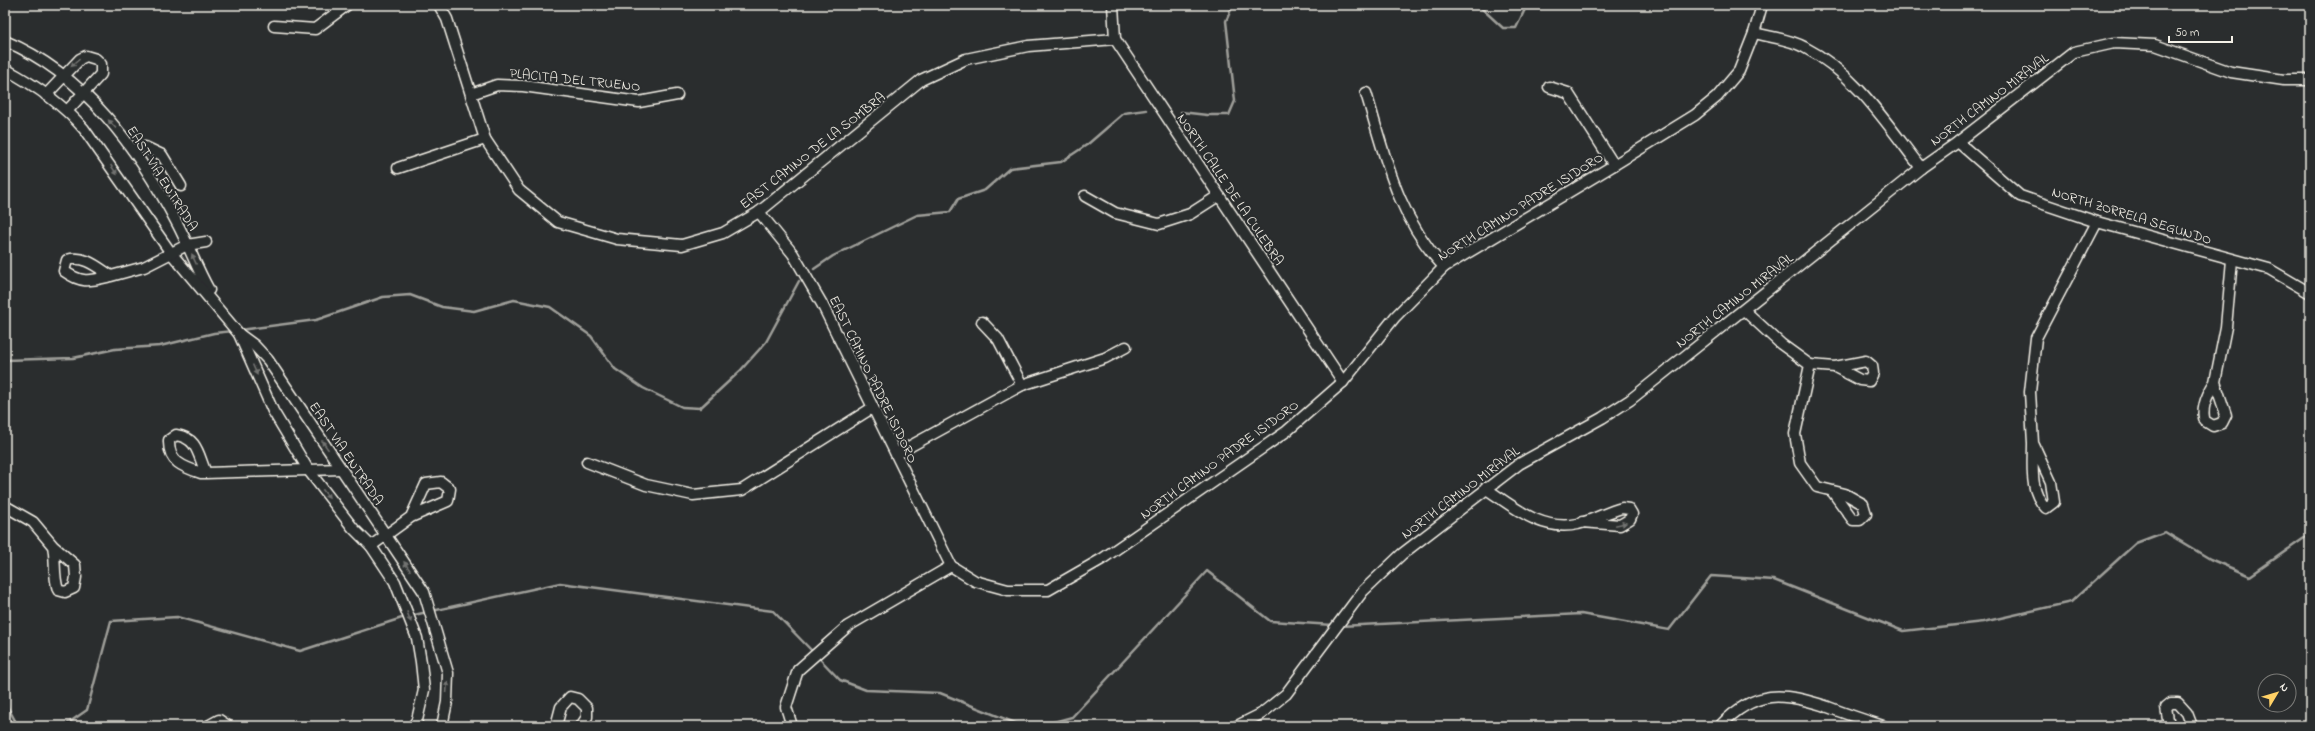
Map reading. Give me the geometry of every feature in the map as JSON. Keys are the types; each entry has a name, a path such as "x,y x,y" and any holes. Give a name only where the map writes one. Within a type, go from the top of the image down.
{"street":[{"path":"274,26 315,29 347,5"},
{"name":"EAST CAMINO DE LA SOMBRA","path":"439,5 447,19 485,139 519,190 558,222 617,239 682,245 723,234 759,212 928,77 966,59 988,54 1028,46 1115,39"},
{"name":"NORTH CALLE DE LA CULEBRA","path":"1113,5 1115,39 1343,382"},
{"name":"NORTH CAMINO PADRE ISIDORO","path":"951,566 975,581 1008,590 1048,590 1102,559 1287,431 1343,382 1395,318 1444,267 1695,115 1717,97 1739,71 1754,33 1762,5"},
{"path":"1754,33 1803,46 1832,64 1869,101 1921,168"},
{"name":"EAST VIA ENTRADA","path":"5,41 23,48 63,75 85,93 133,150 178,224 217,306"},
{"name":"NORTH CAMINO MIRAVAL","path":"1236,726 1261,714 1286,694 1349,608 1374,579 1402,554 1485,488 1536,453 1616,409 1744,310 1921,168 1958,142 2074,52 2114,43 2155,45 2231,72 2284,80 2310,80"},
{"path":"46,95 63,75 80,59 86,56 96,59 101,64 101,74 68,110"},
{"name":"EAST VIA ENTRADA","path":"5,69 27,81 68,110 108,161 171,253 239,334 273,411 309,471 353,528 370,546 395,582 417,638 424,690 417,720 413,726"},
{"name":"PLACITA DEL TRUENO","path":"471,94 497,85 523,86 639,102 677,95"},
{"path":"1550,87 1568,93 1614,165"},
{"path":"1366,93 1397,195 1430,252 1444,267"},
{"path":"398,168 485,139"},
{"name":"NORTH ZORRELA SEGUNDO","path":"1958,142 2020,196 2098,222 2269,269 2310,293"},
{"path":"133,150 145,147 162,156 181,186"},
{"path":"1085,196 1115,213 1159,224 1190,214 1218,196"},
{"name":"EAST CAMINO PADRE ISIDORO","path":"759,212 793,254 822,304 951,566"},
{"path":"2034,443 2051,482 2054,502 2046,508 2038,500 2032,479 2034,443 2030,392 2036,338 2098,222"},
{"path":"111,276 144,267 187,244 206,242"},
{"path":"2215,382 2226,327 2232,260"},
{"path":"1744,310 1781,344 1810,365 1835,367"},
{"path":"982,322 998,338 1022,385"},
{"name":"EAST VIA ENTRADA","path":"239,334 254,345 268,360 424,592 448,673 446,702 442,726"},
{"path":"896,454 1022,385 1105,358 1126,347"},
{"path":"1810,365 1795,434 1800,463 1817,487 1832,491"},
{"path":"587,462 646,485 692,495 742,490 872,408"},
{"path":"206,473 341,469"},
{"path":"1485,488 1528,517 1540,522 1561,525 1582,522"},
{"path":"5,506 33,522 53,546"},
{"path":"370,546 411,517"},
{"path":"792,726 786,707 798,670 848,626 951,566"},
{"path":"1720,726 1738,710 1755,700 1780,695 1807,700 1883,726"},
{"path":"556,726 561,707 570,697 578,700 587,708 587,717 581,726"},
{"path":"2169,726 2166,707 2171,703 2178,703 2188,713 2192,726"},
{"path":"208,726 219,720 228,726"}],"waterway":[{"path":"1181,112 1207,115 1229,115 1235,101 1226,21 1233,5"},
{"path":"1478,5 1503,28 1516,28 1527,5"},
{"path":"814,269 833,256 917,215 950,212 958,199 985,190 1010,168 1061,162 1088,144 1124,113 1146,110"},
{"path":"240,330 316,320 383,297 410,295 442,307 474,311 514,300 550,307 591,336 615,369 643,388 682,407 700,408 740,371 766,342 799,281"},
{"path":"5,360 73,358 115,349 160,346 214,333 233,331"},
{"path":"1340,626 1581,614 1669,630 1711,576 1774,580 1903,631 1983,622 2071,602 2136,543 2165,532 2210,559 2250,576 2310,534"},
{"path":"1039,726 1072,717 1207,571 1270,621 1333,625"},
{"path":"432,611 560,583 773,611 814,653"},
{"path":"410,616 427,612"},
{"path":"64,726 87,710 111,621 177,617 300,651 405,617"},
{"path":"818,657 840,680 866,690 940,693 1023,726"},
{"path":"5,702 18,726"}]}
